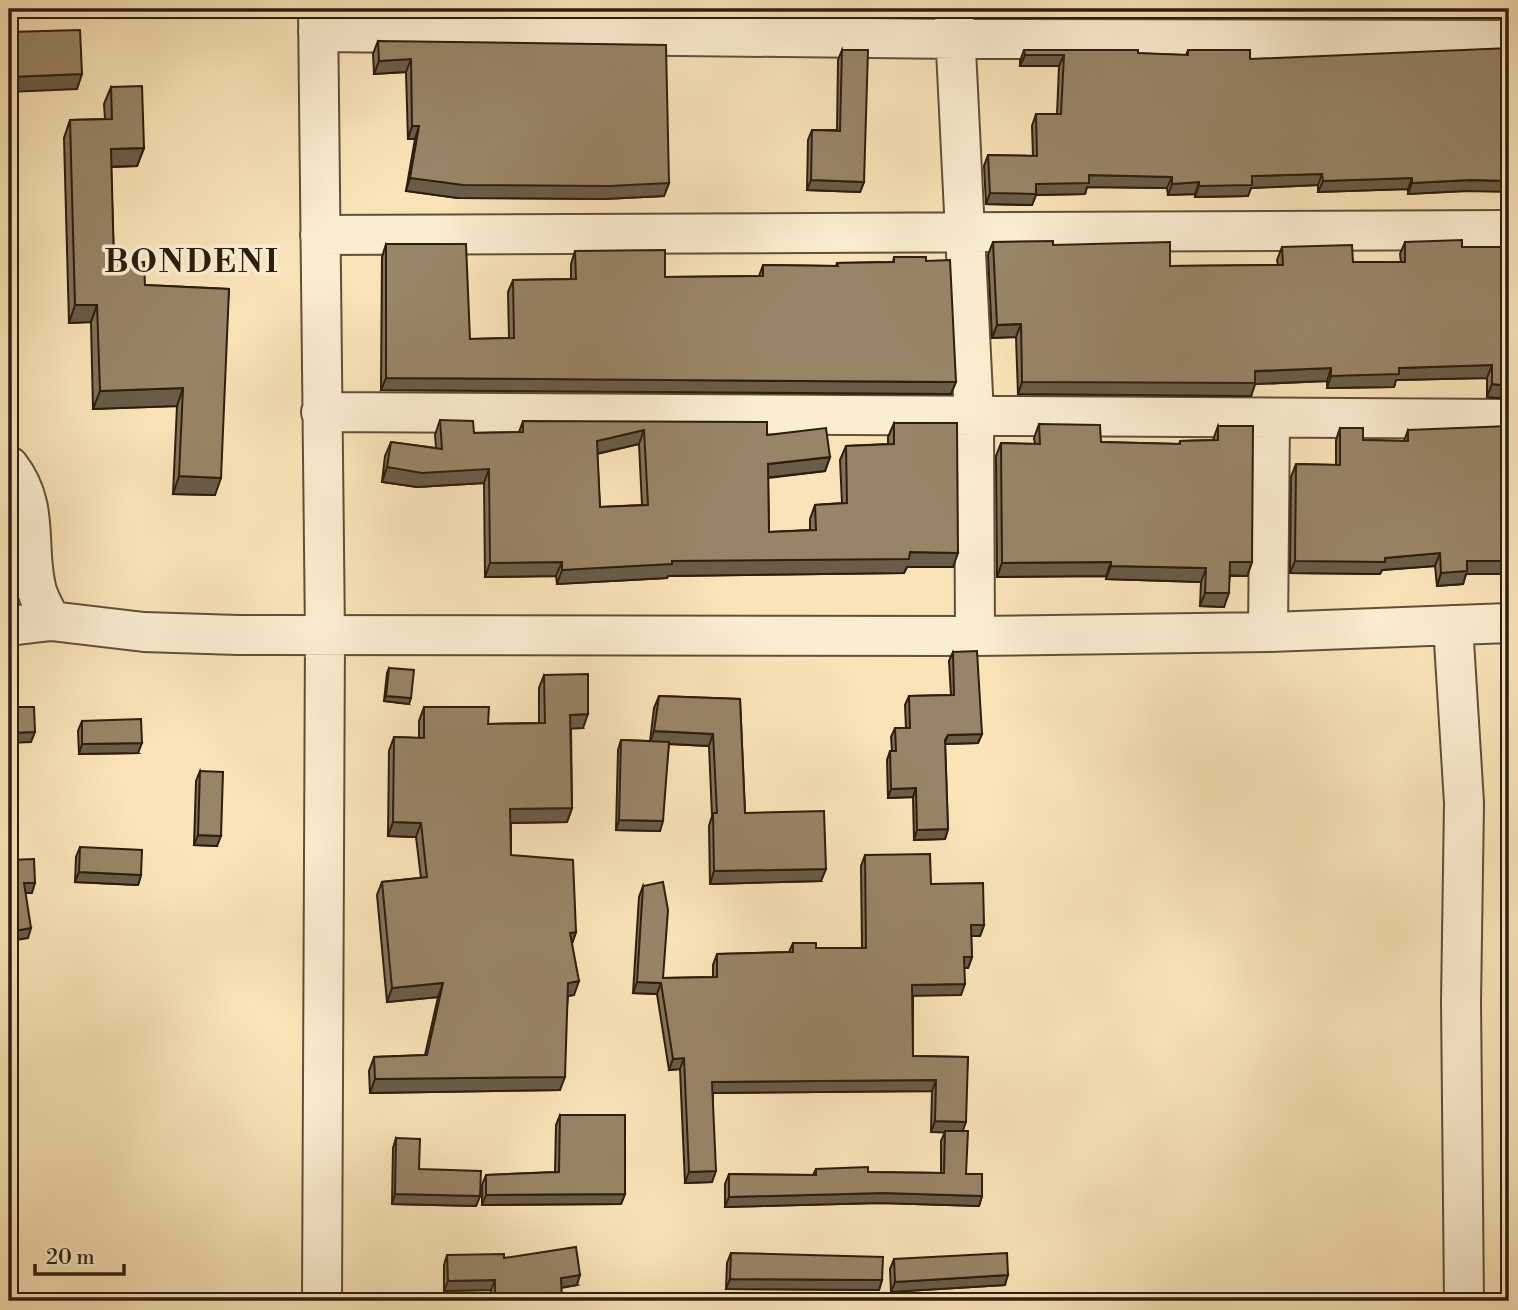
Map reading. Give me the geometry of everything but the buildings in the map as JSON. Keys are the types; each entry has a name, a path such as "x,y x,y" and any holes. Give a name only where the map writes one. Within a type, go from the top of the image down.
{"street":[{"path":"323,1301 325,635 318,20 955,24 1509,40"},
{"path":"955,24 974,415 975,636"},
{"path":"320,235 965,230 1509,230"},
{"path":"321,412 1509,419"},
{"path":"1268,632 1270,418"},
{"path":"9,466 21,481 33,528 37,591 51,621"},
{"path":"9,626 51,621 144,632 325,635 975,636 1268,632 1509,624"},
{"path":"1453,625 1464,803 1461,1002 1464,1301"}],"district":[{"name":"BONDENI","path":"192,261"}]}
